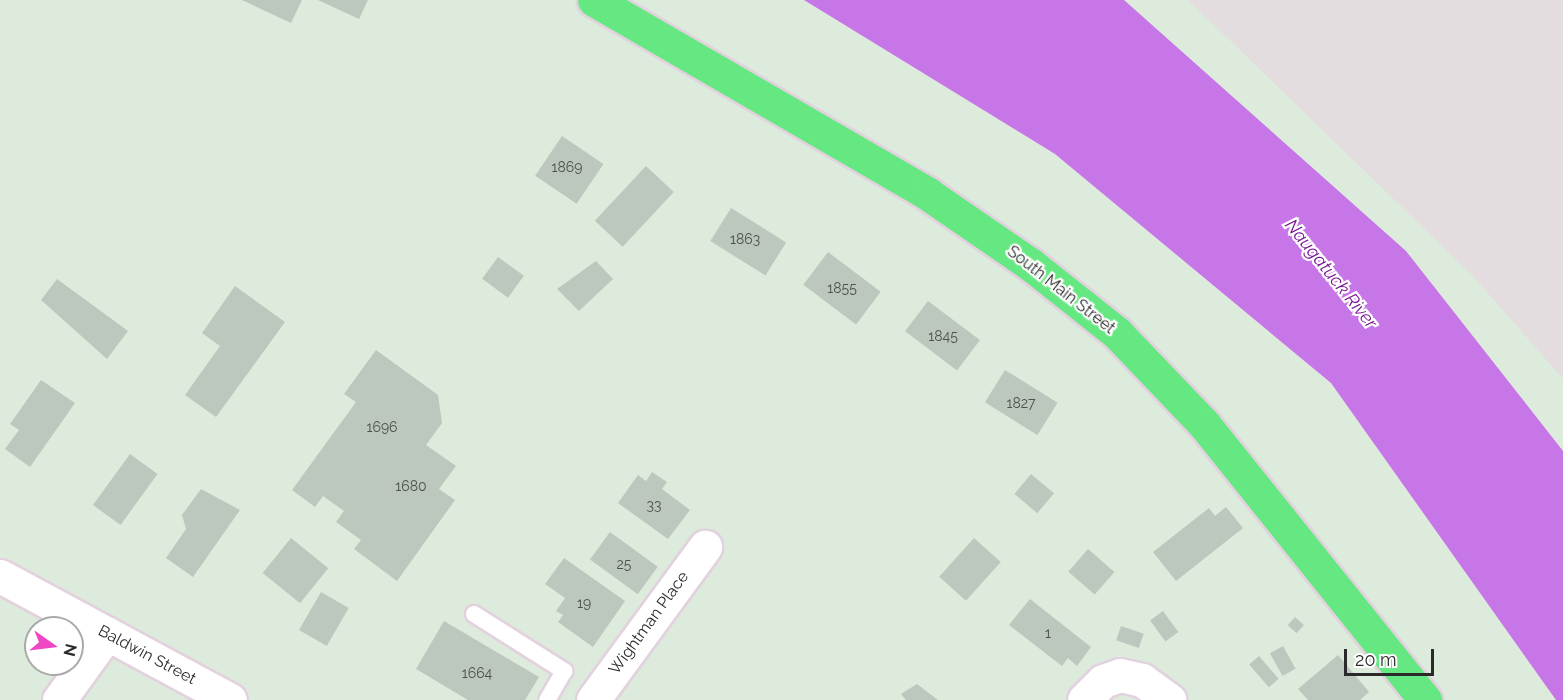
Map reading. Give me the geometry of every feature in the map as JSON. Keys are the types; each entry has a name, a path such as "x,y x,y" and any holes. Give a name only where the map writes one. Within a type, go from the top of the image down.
{"main road":[{"name":"South Main Street","path":"594,0 928,194 1030,264 1116,333 1204,424 1425,700"}],"street":[{"name":"Wightman Place","path":"593,700 705,547"},
{"name":"Baldwin Street","path":"0,576 230,700"},
{"path":"59,700 108,634"},
{"path":"1084,700 1103,681 1120,675 1142,680 1170,700"}],"lane":[{"path":"474,614 564,671 547,700"}],"shaded area":[{"path":"1188,0 1563,0 1563,379 1473,276"}],"water":[{"name":"Naugatuck River","path":"804,0 1124,0 1406,251 1563,451 1563,700 1556,700 1331,383 1055,154"}],"building":[{"path":"242,0 302,0 291,23"},
{"path":"318,0 368,0 359,19"},
{"path":"562,136 603,164 577,204 535,176"},
{"path":"646,166 674,192 623,247 595,221"},
{"path":"731,208 786,242 765,276 710,241"},
{"path":"828,252 881,292 856,324 803,285"},
{"path":"498,257 524,276 508,298 482,279"},
{"path":"596,261 613,279 579,311 557,289"},
{"path":"57,279 128,331 107,359 41,300"},
{"path":"235,286 285,322 216,417 185,395 220,346 202,333"},
{"path":"928,301 980,340 957,370 905,331"},
{"path":"376,350 438,395 442,423 426,445 456,466 439,489 455,500 397,581 354,549 361,540 336,522 344,511 323,496 315,507 292,490 356,402 344,394"},
{"path":"1005,370 1058,403 1037,435 985,402"},
{"path":"41,380 75,403 30,467 5,449 19,430 10,424"},
{"path":"130,454 158,474 120,525 93,505"},
{"path":"652,472 667,482 662,489 690,510 668,539 618,503 638,475 646,481"},
{"path":"1031,474 1054,493 1037,513 1014,494"},
{"path":"201,489 240,510 193,577 166,558 186,529 182,515"},
{"path":"1226,507 1243,528 1176,581 1153,552 1209,508 1215,516"},
{"path":"610,532 658,567 638,594 590,560"},
{"path":"291,538 328,568 300,603 263,573"},
{"path":"974,538 1001,562 966,601 939,577"},
{"path":"1088,549 1114,572 1095,595 1068,572"},
{"path":"564,558 625,601 593,647 558,622 563,615 556,611 565,598 545,584"},
{"path":"321,592 349,608 327,646 299,630"},
{"path":"1030,599 1091,647 1077,666 1068,658 1062,666 1009,625"},
{"path":"1163,611 1178,632 1165,641 1150,620"},
{"path":"1295,617 1304,625 1297,633 1288,625"},
{"path":"444,621 539,677 525,700 468,700 416,669"},
{"path":"1121,626 1144,634 1139,648 1116,640"},
{"path":"1283,646 1296,669 1282,676 1270,653"},
{"path":"1338,655 1369,692 1360,700 1308,700 1298,689"},
{"path":"1259,656 1279,679 1269,687 1249,665"},
{"path":"917,684 938,700 906,700 901,694"}]}
